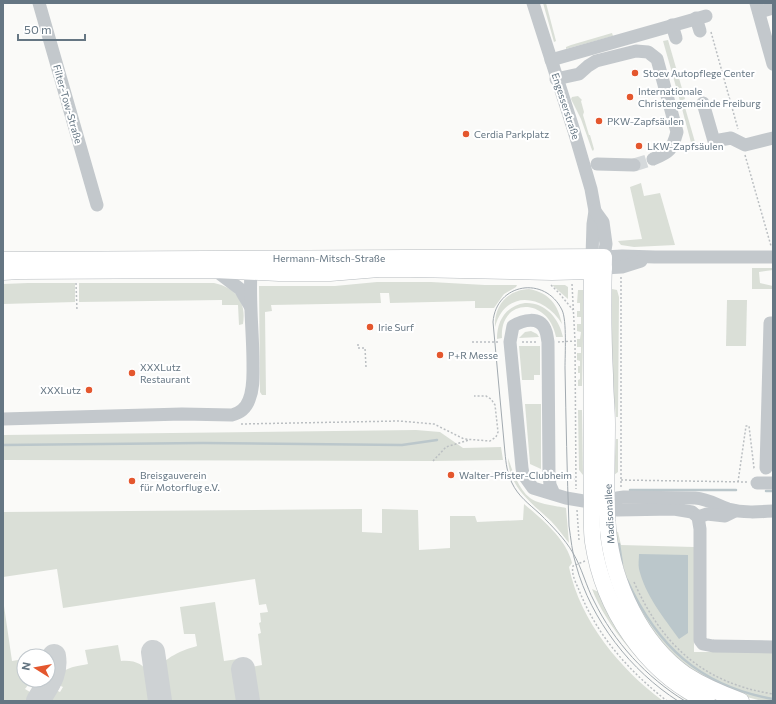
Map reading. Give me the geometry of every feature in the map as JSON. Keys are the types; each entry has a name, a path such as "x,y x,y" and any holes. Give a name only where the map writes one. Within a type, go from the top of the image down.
{"main road":[{"name":"Hermann-Mitsch-Straße","path":"3,260 252,265 598,263"},
{"name":"Madisonallee","path":"598,263 592,502 592,528 597,560 609,598 618,616 634,640 656,665 688,690 707,701"},
{"name":"Hermann-Mitsch-Straße","path":"3,272 215,270 252,265"},
{"name":"Madisonallee","path":"592,502 609,540 617,576 629,604 646,632 673,665 685,674 718,693 741,701"}],"street":[{"name":"Filter-Tow-Straße","path":"39,3 97,205"},
{"name":"Engesserstraße","path":"533,3 574,130 591,189 595,211 603,222 606,244 598,263"},
{"path":"773,8 757,7 773,64"},
{"path":"551,60 701,17 705,32"},
{"path":"672,25 676,38"},
{"path":"556,78 579,74 596,61 636,51 648,52 657,59 677,132 674,144 667,154 653,159"},
{"path":"703,102 714,141 731,138 745,145 773,138"},
{"path":"597,164 634,165"},
{"name":"Hermann-Mitsch-Straße","path":"598,263 622,266 655,257 772,251"},
{"path":"3,419 159,415 232,415 239,413 247,404 252,391 253,354 250,306 252,265"},
{"path":"215,270 240,289 250,306"},
{"path":"554,494 550,485 549,474 548,342 546,331 538,322 530,320 521,321 513,326 510,342 523,474 533,488 554,494 592,502 617,510 674,509 692,512 698,517 700,529 700,640 703,644 713,646 773,647"},
{"path":"766,468 770,323 773,323"},
{"path":"751,482 773,483"},
{"path":"592,502 624,497 695,498 704,499 735,510 773,512"},
{"path":"698,517 707,514 725,516 735,510"}],"path":[{"path":"705,32 742,143 772,251"},
{"path":"670,107 689,101 703,102"},
{"path":"621,492 622,276"},
{"path":"76,281 77,311"},
{"path":"547,281 574,310"},
{"path":"572,287 574,310 576,479 592,502 579,539"},
{"path":"472,342 540,342"},
{"path":"358,344 358,348 365,348 366,367"},
{"path":"264,424 398,421 434,424 464,439 490,441 496,437 498,432 496,405 486,396 474,396"},
{"path":"738,482 746,426 749,426 754,468 766,468"},
{"path":"433,461 446,447 470,440"},
{"path":"562,476 576,479"},
{"path":"621,480 751,482"},
{"path":"581,564 573,566 572,572 583,599 598,628 634,673 667,701"},
{"path":"633,581 651,615 664,633 675,646 693,662 718,677 737,685 773,694"}],"shaded area":[{"path":"543,3 546,3 556,41 554,42"},
{"path":"612,33 613,36 566,49 566,47 571,45"},
{"path":"668,40 685,99 680,101 663,41"},
{"path":"578,96 582,100 583,115 594,149 593,151 581,119 571,99 572,97"},
{"path":"684,104 697,149 693,150 681,105"},
{"path":"641,183 644,196 660,193 675,245 634,247 621,245 618,241 642,239 630,187"},
{"path":"752,268 773,268 773,270 759,272 760,283 773,286 773,289 752,289"},
{"path":"377,282 517,285 504,294 494,308 475,308 475,301 390,303 389,293 380,293 381,303 271,305 272,311 265,312 266,395 262,395 260,392 259,286 335,286"},
{"path":"75,283 75,302 3,304 3,284"},
{"path":"79,283 214,283 228,288 238,297 243,309 243,324 239,325 238,305 222,305 222,300 79,302"},
{"path":"552,285 565,285 568,287 568,299"},
{"path":"529,289 542,293 552,300 558,311 562,324 545,306 526,300 516,301 507,306 500,315 495,327 497,312 503,300 514,292"},
{"path":"612,289 617,290 619,297 618,417 616,417 615,406 610,391"},
{"path":"578,290 585,290 586,326 583,339 582,386 578,386 580,373 578,373 578,366 580,366 580,361 577,360 577,353 581,353 581,347 577,347 577,339 580,339 581,332 577,331 577,324 581,324 581,317 577,317 577,311 580,311 580,303 577,303"},
{"path":"727,300 747,300 746,346 726,346"},
{"path":"525,303 539,305 550,312 558,324 563,337 556,337 551,324 544,314 535,309 525,307 516,309 508,315 503,325 502,338 497,339 497,332 504,315 513,307"},
{"path":"531,331 539,337 519,338 525,332"},
{"path":"519,346 540,346 540,375 534,375 534,380 522,380"},
{"path":"525,404 541,404 541,469 530,464"},
{"path":"578,410 582,410 583,475 579,470"},
{"path":"416,430 440,432 463,448 501,447 503,460 3,460 3,435"},
{"path":"616,439 618,439 618,472 614,475"},
{"path":"508,458 519,485 530,498 542,503 566,508 569,543 554,524 529,501 517,486 509,469"},
{"path":"524,504 553,530 565,546 572,563 569,567 574,587 592,625 617,659 663,701 250,701 245,668 262,665 258,634 261,633 259,623 261,622 260,613 268,612 266,604 259,605 255,579 63,608 57,569 3,577 3,512 362,509 362,532 382,533 382,509 418,510 419,550 450,548 450,516 475,516 477,522 523,520"},
{"path":"613,531 618,532 621,545 694,547 694,652 773,652 773,701 762,701 747,697 692,672 661,643 633,600"},
{"path":"639,554 688,555 688,633 679,639 650,597 639,569"},
{"path":"592,589 603,594 698,701 690,701 683,698 650,671 627,645 606,617"},
{"path":"3,599 12,661 16,660 16,688 26,688 25,689 35,695 31,701 3,701"},
{"path":"215,602 224,661 238,659 244,701 164,701 159,672 160,667 174,655 197,646 195,634 184,634 180,607"},
{"path":"118,645 121,661 138,663 147,672 152,685 154,701 43,701 51,688 60,692 63,687 56,684 56,680 62,673 72,667 88,664 85,650"}],"waterway":[{"path":"3,445 203,443 402,445 437,440"},
{"path":"630,490 736,490"},
{"path":"766,491 773,491"},
{"path":"619,544 622,564"},
{"path":"627,580 652,625 667,643 684,659 703,673 724,684 747,693 773,699"}],"taxiway":[{"path":"153,652 160,701"},
{"path":"243,669 248,701"},
{"path":"38,701 46,688"}],"tunnel":[{"path":"634,165 653,159"}],"tram line":[{"path":"678,701 644,675 615,642 602,624 583,585 576,565 574,555 573,550 572,546 569,526 564,315 554,299 544,292 533,288 522,288 512,292 503,299 496,309 493,322 505,457 510,479 514,488 554,528 570,548 573,553 576,559 579,565 594,601 611,631 621,644 644,670 685,701"}],"place":[{"name":"Stoev Autopflege Center","path":"635,73"},
{"name":"Internationale Christengemeinde Freiburg","path":"630,97"},
{"name":"PKW-Zapfsäulen","path":"599,121"},
{"name":"Cerdia Parkplatz","path":"466,134"},
{"name":"LKW-Zapfsäulen","path":"639,146"},
{"name":"Irie Surf","path":"370,327"},
{"name":"P+R Messe","path":"440,355"},
{"name":"XXXLutz Restaurant","path":"132,373"},
{"name":"XXXLutz","path":"89,390"},
{"name":"Walter-Pfister-Clubheim","path":"451,475"},
{"name":"Breisgauverein für Motorflug e.V.","path":"132,481"}]}
